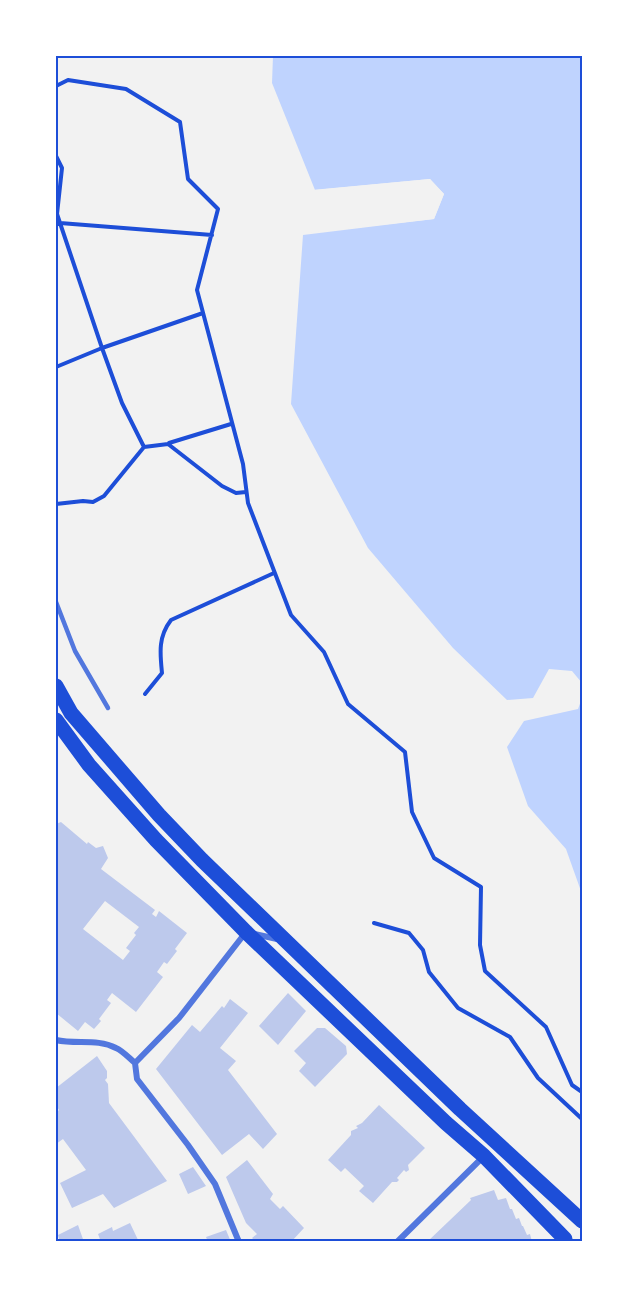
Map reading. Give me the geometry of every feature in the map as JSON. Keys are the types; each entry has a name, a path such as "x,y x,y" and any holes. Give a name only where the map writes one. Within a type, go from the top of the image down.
{"main road":[{"path":"56,686 72,713 159,815 283,940 460,1109 582,1221 569,1232 565,1240 484,1156 446,1123 246,932 156,840 89,765 56,720"}],"street":[{"path":"135,1063 179,1018 246,932 283,940"},
{"path":"56,1040 68,1043 97,1042 116,1048 135,1063 137,1079 188,1145 214,1184 239,1242"},
{"path":"397,1242 484,1156"}],"lane":[{"path":"56,602 75,651 108,708"}],"path":[{"path":"56,86 68,80 126,89 180,122 189,179 218,209 197,290 243,464 248,503 291,615 324,652 348,704 405,752 412,812 434,858 481,887 480,945 485,971 546,1027 572,1085 582,1092"},
{"path":"56,156 62,168 58,224 122,403 144,447"},
{"path":"58,224 212,235"},
{"path":"56,367 102,348 203,313"},
{"path":"56,504 93,502 104,496 144,447 168,444 231,424"},
{"path":"168,444 222,486 236,493 246,492"},
{"path":"145,694 162,674 160,645 164,629 171,620 274,573"},
{"path":"374,923 410,933 423,950 429,972 458,1008 510,1038 538,1078 582,1119"}],"water":[{"path":"273,56 582,56 582,683 572,671 549,669 533,698 507,700 453,648 368,548 291,404 303,235 434,219 444,194 430,179 315,190 272,83"},
{"path":"582,698 582,894 566,849 528,806 507,747 524,721 578,709"}],"pier":[{"path":"430,179 444,194 434,219 300,234 432,216 440,194 429,182 315,193 312,190"}],"building":[{"path":"61,822 87,844 88,842 96,848 103,846 108,858 101,869 155,910 152,914 156,917 159,911 187,933 167,964 164,962 157,972 163,977 136,1012 112,993 107,1000 111,1003 94,1029 85,1022 78,1031 56,1013 56,824","holes":["105,901 139,927 126,948 130,951 123,960 83,929"]},
{"path":"288,993 306,1011 278,1045 259,1026"},
{"path":"230,999 248,1013 220,1048 236,1061 228,1070 277,1134 263,1149 249,1134 222,1155 156,1069 192,1025 200,1032"},
{"path":"317,1028 325,1028 346,1046 347,1054 315,1087 299,1071 306,1063 294,1051"},
{"path":"97,1056 107,1071 105,1080 108,1084 109,1103 167,1181 114,1208 103,1194 72,1208 60,1183 86,1170 63,1139 56,1144 56,1113 59,1110 56,1105 56,1088"},
{"path":"379,1105 425,1148 408,1165 409,1170 406,1172 404,1170 397,1178 399,1180 392,1182 373,1203 359,1191 364,1186 345,1168 341,1172 328,1160 351,1135 351,1131 358,1128 356,1126 362,1123"},
{"path":"247,1160 273,1194 270,1199 280,1209 283,1206 304,1228 291,1242 256,1242 252,1238 257,1234 246,1223 226,1177"},
{"path":"193,1167 206,1186 188,1194 179,1174"},
{"path":"494,1190 498,1200 506,1198 516,1219 519,1218 527,1235 530,1234 532,1242 427,1242 471,1200 470,1198"},
{"path":"130,1223 139,1242 101,1242 98,1234 112,1227 113,1231"},
{"path":"78,1225 84,1242 60,1242 58,1235"},
{"path":"226,1230 231,1242 208,1242 206,1237"}]}
